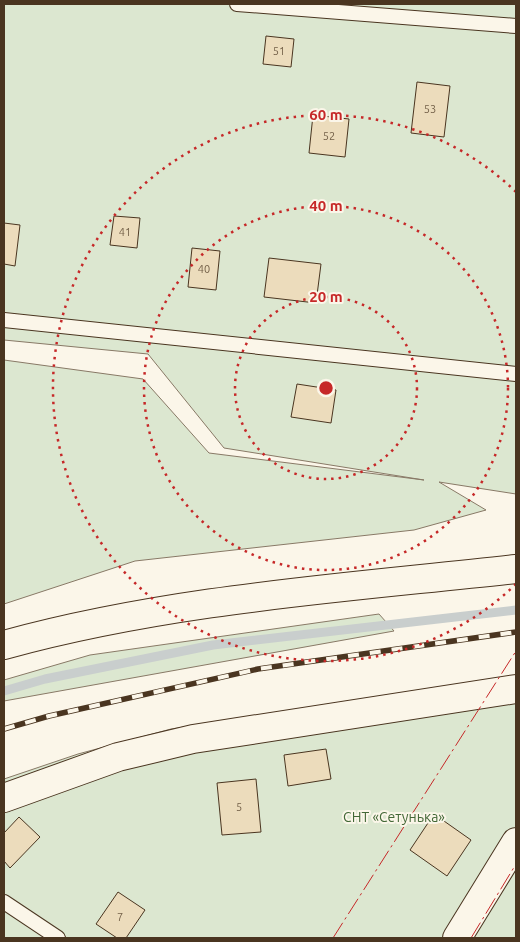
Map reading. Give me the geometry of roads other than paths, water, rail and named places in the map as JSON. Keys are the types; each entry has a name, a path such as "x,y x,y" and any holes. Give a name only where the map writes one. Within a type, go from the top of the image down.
{"street":[{"path":"4,645 63,629 200,603 516,569"},
{"path":"4,798 118,758 193,739 516,689"},
{"path":"457,938 516,842"}],"lane":[{"path":"237,4 516,26"},
{"path":"4,320 516,374"},
{"path":"4,902 58,938"}],"waterway":[{"path":"4,691 45,679 213,645 516,610"}],"railway":[{"path":"4,729 49,716 258,669 516,632"}],"park label":[{"name":"СНТ «Сетунька»","path":"394,817"}]}
